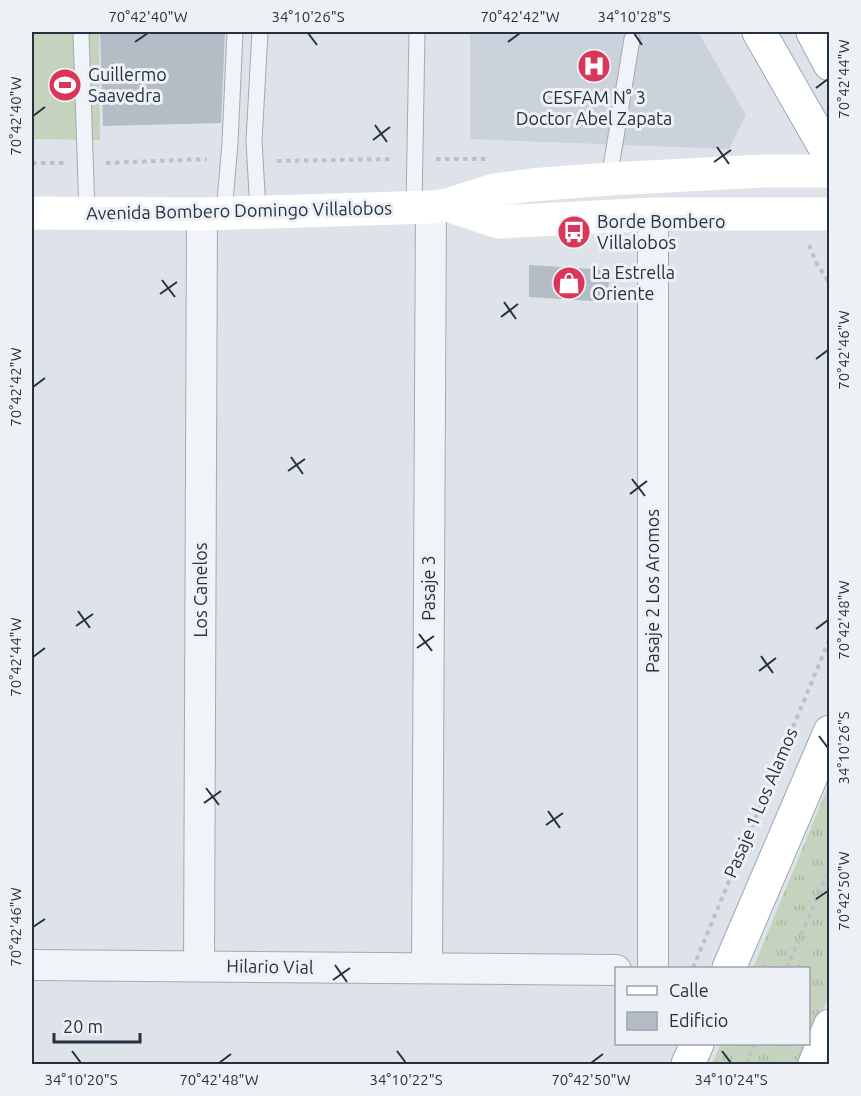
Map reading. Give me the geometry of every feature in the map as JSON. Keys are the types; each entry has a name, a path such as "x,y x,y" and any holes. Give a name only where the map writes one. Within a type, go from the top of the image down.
{"street":[{"path":"759,32 830,156"},
{"path":"813,32 830,64"},
{"name":"Avenida Bombero Domingo Villalobos","path":"32,213 213,213 430,206 494,190 531,185 766,171 830,171"},
{"name":"Avenida Bombero Domingo Villalobos","path":"430,206 499,222 653,214 818,214"},
{"name":"Pasaje 3","path":"427,968 430,206"},
{"name":"Los Canelos","path":"199,966 213,213"},
{"name":"Pasaje 2 Los Aromos","path":"653,214 653,967"},
{"path":"730,967 830,732"},
{"name":"Hilario Vial","path":"32,965 615,970"},
{"path":"815,1065 830,1026"},
{"path":"688,1065 697,1045"}],"lane":[{"path":"81,32 87,214"},
{"path":"213,213 230,143 236,32"},
{"path":"258,211 254,141 260,32"},
{"path":"417,32 430,206"},
{"path":"609,179 632,39"}],"path":[{"path":"818,214 809,245 817,264 830,284"},
{"name":"Pasaje 1 Los Alamos","path":"694,967 830,638"},
{"path":"788,967 830,868"},
{"path":"746,1065 755,1045"}],"shaded area":[{"name":"CESFAM N° 3 Doctor Abel Zapata","path":"470,32 698,32 746,115 729,149 470,139"}],"green space":[{"name":"Guillermo Saavedra","path":"32,32 99,32 100,140 32,139"},
{"path":"829,784 829,996 810,1042 810,967 753,967"},
{"path":"721,1045 809,1045 801,1064 712,1064"}],"building":[{"path":"100,32 225,32 221,123 103,126"},
{"name":"La Estrella Oriente","path":"529,265 610,270 607,302 529,297"}],"place":[{"name":"CESFAM N° 3 Doctor Abel Zapata","path":"594,66"},
{"name":"Guillermo Saavedra","path":"65,85"},
{"name":"Borde Bombero Villalobos","path":"574,232"},
{"name":"La Estrella Oriente","path":"569,283"}]}
